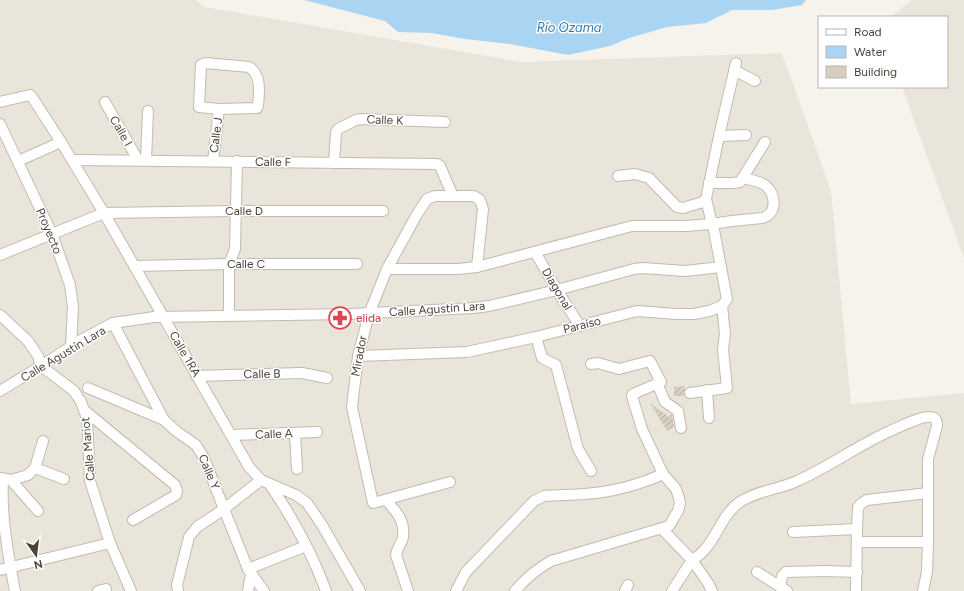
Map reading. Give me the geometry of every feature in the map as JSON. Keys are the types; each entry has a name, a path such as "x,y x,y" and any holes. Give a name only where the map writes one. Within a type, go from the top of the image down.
{"street":[{"path":"205,63 249,67 252,69 260,85 257,108 219,109 201,108 198,105 202,65 205,63"},
{"path":"690,392 727,387 723,346 725,334 722,306 725,303 727,295 713,225 706,202 709,182 735,67 755,81"},
{"name":"Calle 1RA","path":"0,102 30,95 61,142 104,213 249,467 265,483 296,495 307,503 322,525 360,591"},
{"name":"Calle I","path":"105,102 142,160"},
{"name":"Calle J","path":"213,161 219,109"},
{"path":"142,160 148,111"},
{"name":"Calle K","path":"334,162 336,132 338,129 356,120 445,122"},
{"name":"Proyecto","path":"0,124 52,234 70,285 73,307 71,346"},
{"path":"719,136 746,135"},
{"path":"18,161 61,142"},
{"path":"709,182 740,182 766,142"},
{"name":"Calle F","path":"72,160 437,164 440,166 453,196"},
{"path":"229,315 229,264 235,249 237,162"},
{"path":"618,176 635,174 648,178 677,207 683,208 706,202"},
{"path":"387,269 458,269 535,252 635,226 713,225 766,217 772,211 774,200 771,192 763,184 743,178"},
{"name":"Mirador","path":"386,500 373,502 353,410 358,356 369,314 387,269 427,199 435,196 474,196 480,200 483,209 477,266"},
{"name":"Calle D","path":"104,213 383,211"},
{"path":"1,255 104,213"},
{"name":"Diagonal","path":"535,252 556,290 580,326"},
{"name":"Calle C","path":"134,266 357,264"},
{"name":"Calle Agustín Lara","path":"0,391 42,366 71,346 114,323 140,318 229,315 269,316 369,314 482,308 638,269 685,271 721,267"},
{"name":"Paraíso","path":"358,356 462,353 536,337 640,311 694,314 709,311 722,306"},
{"path":"1,318 28,341 38,356 42,366"},
{"name":"Calle Y","path":"114,323 164,420 196,446 204,458 250,571 264,591"},
{"path":"536,337 542,358 555,364 557,367 578,449 591,471"},
{"path":"515,591 521,583 536,570 551,562 662,529 669,526 678,511 680,503 676,489 663,474 642,429 632,396 632,394 661,381 650,361 619,369 598,363 591,364"},
{"name":"Calle Mariot","path":"42,366 74,391 81,402 87,418 90,481 110,543 131,591"},
{"name":"Calle B","path":"197,376 302,373 328,378"},
{"path":"657,384 665,402 678,412 681,428"},
{"path":"88,388 164,420"},
{"path":"707,390 709,418"},
{"path":"84,410 175,485 177,491 176,495 133,520"},
{"path":"672,591 692,560 698,557 707,546 728,514 739,502 754,494 799,480 882,435 927,416 934,418 937,426 928,459 928,542 927,572 924,591"},
{"name":"Calle A","path":"231,435 317,432"},
{"path":"295,433 297,469"},
{"path":"5,479 28,476 35,468 43,441"},
{"path":"35,468 64,480"},
{"path":"456,591 460,580 468,569 534,501 539,498 544,496 585,494 607,491 648,481 663,474"},
{"path":"5,479 38,511"},
{"path":"5,479 2,500 5,534 15,591"},
{"path":"408,591 396,555 397,549 403,538 400,516 386,500 450,482"},
{"path":"178,591 177,585 189,537 197,527 265,483 286,507 315,563 326,591"},
{"path":"856,591 858,507 867,500 928,493"},
{"path":"662,529 692,560 712,591"},
{"path":"793,532 857,529"},
{"path":"857,542 928,542"},
{"path":"0,570 110,543"},
{"path":"248,591 250,571 306,546"},
{"path":"756,572 783,589"},
{"path":"783,589 782,576 786,572 857,572"}],"shaded area":[{"path":"0,0 196,0 205,7 521,62 782,53 831,191 851,404 964,393 964,591 0,591"},
{"path":"912,0 964,0 964,258 902,88 948,88 948,16 892,16"}],"water":[{"name":"Río Ozama","path":"304,0 806,0 802,5 772,10 732,10 706,23 667,27 629,38 610,46 568,55 510,44 465,39 432,33 398,32 385,21"}],"building":[{"path":"685,386 684,396 674,396 674,387"},
{"path":"650,403 669,417 671,414 672,415 674,427 667,431"}],"place":[{"name":"elida","path":"340,318"}]}
